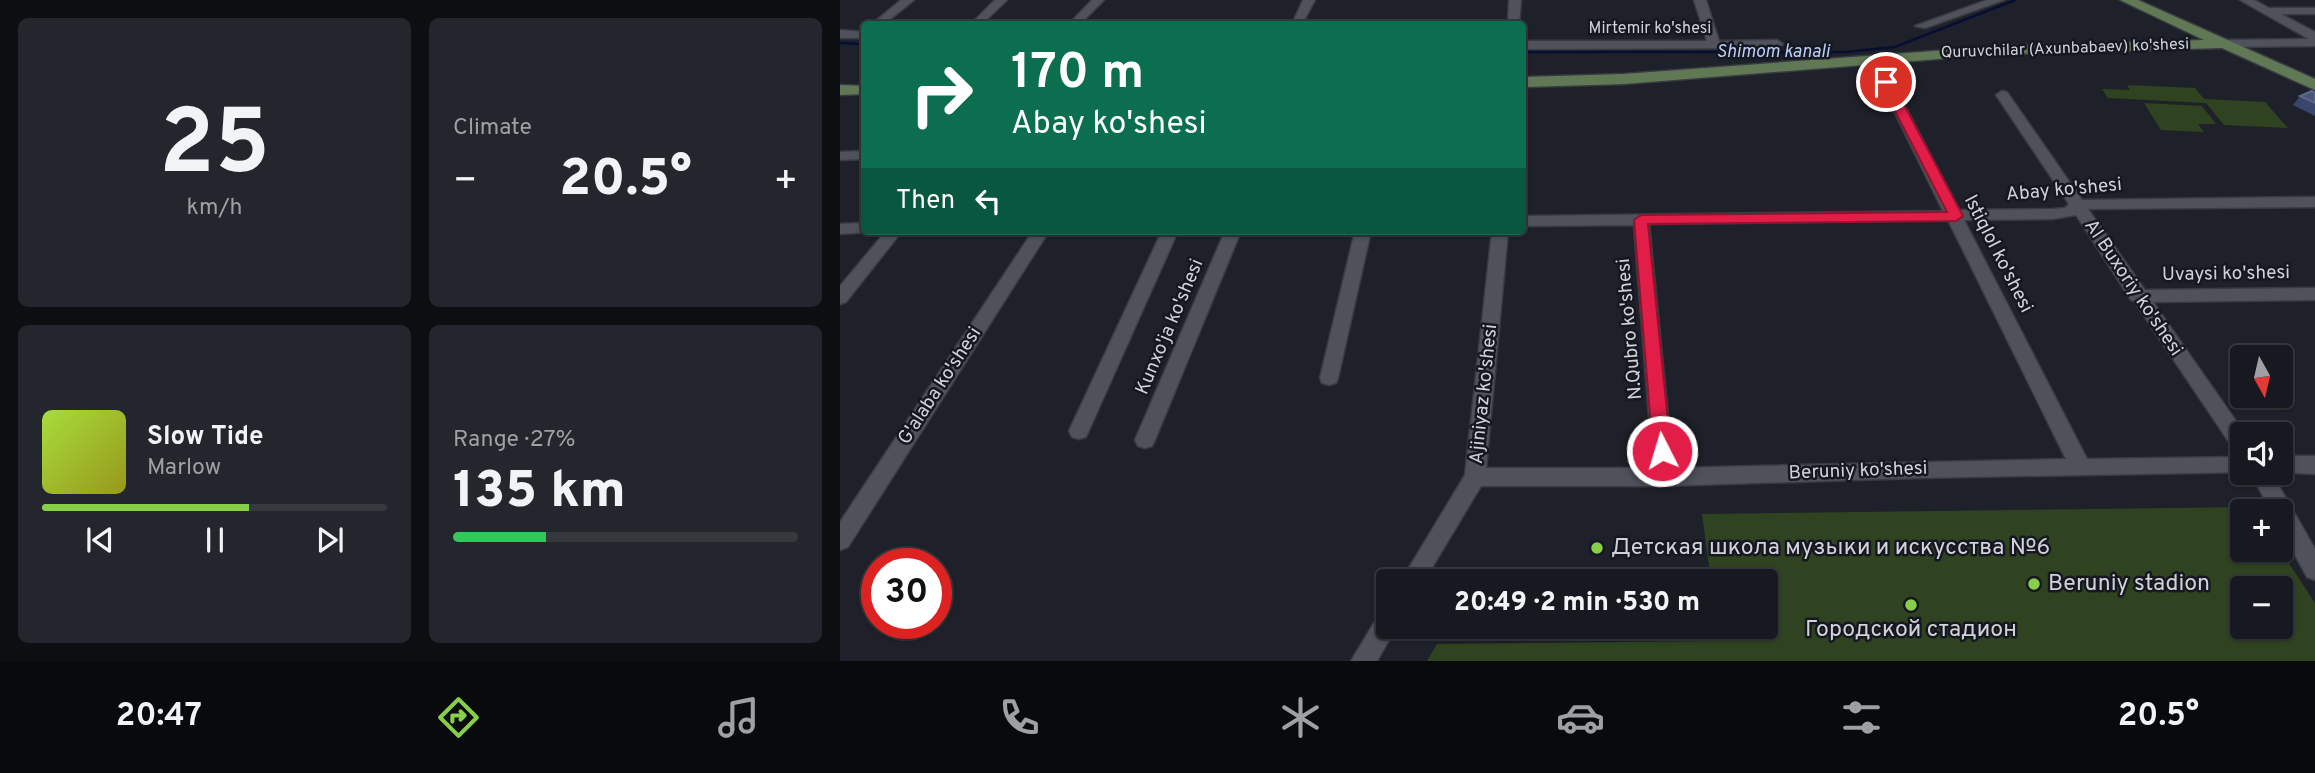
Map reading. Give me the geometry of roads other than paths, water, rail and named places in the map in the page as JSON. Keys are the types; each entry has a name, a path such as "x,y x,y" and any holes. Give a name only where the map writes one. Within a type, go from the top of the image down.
{"main road":[{"path":"2127,0 2315,85"},
{"name":"Quruvchilar (Axunbabaev) ko'shesi","path":"1526,82 1624,79 2002,50 2221,44"},
{"path":"840,90 861,90"}],"street":[{"path":"881,21 908,0"},
{"path":"979,21 1002,0"},
{"path":"1077,21 1098,0"},
{"path":"1298,21 1309,0"},
{"path":"1514,21 1515,0"},
{"path":"1700,0 1714,44"},
{"path":"1922,26 1998,0"},
{"path":"2246,0 2312,42"},
{"path":"2266,11 2315,11"},
{"path":"840,34 861,35"},
{"name":"Quruvchilar (Axunbabaev) ko'shesi","path":"2221,44 2312,42"},
{"name":"Mirtemir ko'shesi","path":"1526,45 1777,44"},
{"name":"Istiqlol ko'shesi","path":"1875,60 2081,468"},
{"name":"Al Buxoriy ko'shesi","path":"2002,96 2230,428"},
{"path":"840,156 861,155"},
{"name":"Abay ko'shesi","path":"1526,221 1956,216 2069,213 2077,205 2315,202"},
{"name":"N.Qubro ko'shesi","path":"1641,220 1664,477"},
{"path":"840,229 861,228"},
{"path":"840,298 891,235"},
{"name":"G'alaba ko'shesi","path":"840,540 1038,235"},
{"name":"Kunxo'ja ko'shesi","path":"1079,431 1168,235"},
{"name":"Kunxo'ja ko'shesi","path":"1145,440 1232,235"},
{"path":"1329,378 1362,235"},
{"name":"Ajiniyaz ko'shesi","path":"1419,569 1475,477 1500,235"},
{"name":"Uvaysi ko'shesi","path":"2137,296 2315,294"},
{"path":"2293,466 2315,465"},
{"name":"Beruniy ko'shesi","path":"1475,477 1664,477 1916,468 2230,466"},
{"path":"2267,485 2315,570"},
{"path":"1363,661 1377,639"}],"waterway":[{"name":"Shimom kanali","path":"1526,52 1845,52 1895,47 2015,0"},
{"name":"Shimom kanali","path":"840,43 861,44"}],"place":[{"name":"Детская школа музыки и искусства №6","path":"1597,548"},
{"name":"Beruniy stadion","path":"2034,584"},
{"name":"Городской стадион","path":"1911,605"}]}
